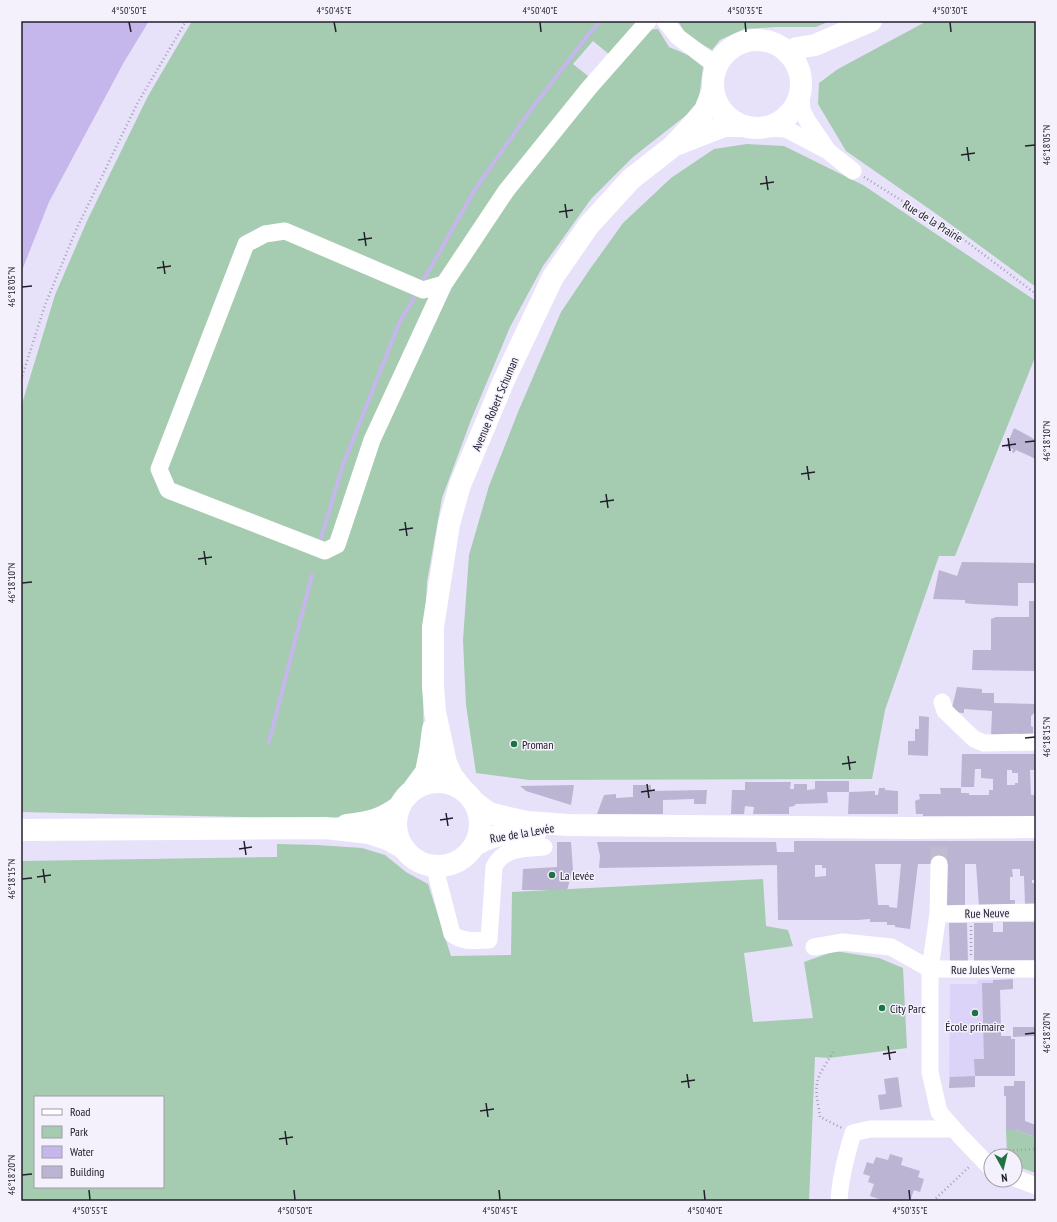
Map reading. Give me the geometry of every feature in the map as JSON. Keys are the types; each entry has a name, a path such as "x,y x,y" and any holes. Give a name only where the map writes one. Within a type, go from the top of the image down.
{"main road":[{"path":"788,52 797,48 815,45 867,23"},
{"path":"801,88 800,72 796,61 788,52 778,45 767,41 749,41 732,47 717,66 713,77 713,90 716,102 732,121 755,129 768,128 780,123 789,116 797,106 806,71 819,58 867,23"},
{"name":"Avenue Robert Schuman","path":"468,796 452,776 446,762 435,712 433,686 433,627 449,524 460,486 504,380 552,277 589,225 631,179 672,147 705,110 713,90"},
{"name":"Avenue Robert Schuman","path":"672,147 724,126 743,126"},
{"name":"Avenue Robert Schuman","path":"406,799 426,772 435,712"},
{"path":"21,830 325,828 369,833 387,838 423,862 434,865 446,865 457,861 466,855 474,846 478,836 480,823 478,812 468,796 452,784 439,782 420,786 388,815 372,822 325,828"},
{"name":"Rue de la Levée","path":"468,796 489,812 509,818 527,822 568,825"},
{"path":"404,848 396,826 397,816 406,799"},
{"path":"568,825 939,835 1036,827"},
{"name":"Rue de la Levée","path":"474,846 482,840 502,834 538,831 568,825"}],"street":[{"path":"444,284 423,290 285,231 265,234 246,244 159,469 168,490 325,551 337,545 372,440 444,284 506,191 589,88 648,21"},
{"path":"665,21 678,37 717,66"},
{"path":"801,88 802,110 828,151"},
{"path":"768,128 786,129 828,151 853,171"},
{"path":"942,702 946,711 974,739 984,743 1036,742"},
{"path":"434,865 452,934 457,938 465,940 489,940 494,867 497,860 515,850 544,847"},
{"path":"939,864 938,914 930,970 930,1072 939,1112 954,1129 983,1155"},
{"name":"Rue Neuve","path":"938,914 1036,912"},
{"path":"814,948 843,942 891,947 930,970"},
{"name":"Rue Jules Verne","path":"930,970 1036,969"},
{"path":"839,1201 839,1186 842,1171 853,1133 870,1129 954,1129"},
{"path":"1023,1181 1036,1186"}],"path":[{"path":"21,380 45,305 76,230 137,104 186,21"},
{"name":"Rue de la Prairie","path":"853,171 963,239 1036,294"},
{"path":"971,914 971,969"},
{"path":"833,1052 821,1072 816,1084 820,1117 853,1133"},
{"path":"1023,1150 1036,1149"},
{"path":"933,1201 983,1160"}],"shaded area":[{"name":"École primaire","path":"978,980 993,980 993,983 1000,983 1001,1036 1011,1036 1011,1039 1015,1039 1015,1076 975,1076 975,1087 949,1088 950,984 977,984"}],"green space":[{"path":"192,21 636,21 633,29 610,55 593,41 573,64 598,84 645,30 658,29 669,47 688,55 703,67 698,106 633,157 591,199 543,266 510,327 471,420 442,498 427,582 424,651 423,760 413,778 400,788 387,805 373,814 326,818 21,812 21,407 55,295 87,221 148,96"},
{"path":"678,21 830,21 816,27 744,29 720,40 712,50 687,36"},
{"path":"927,21 1036,21 1036,287 938,215 846,151 818,104 819,83 838,69"},
{"path":"747,144 784,146 863,185 1036,301 1036,355 955,556 939,556 885,710 872,779 529,780 476,773 466,705 463,640 469,555 489,486 518,412 561,312 623,223 671,178 714,149"},
{"path":"277,844 362,848 385,855 406,872 428,884 451,956 511,955 512,892 763,879 766,926 788,930 793,946 744,953 753,1022 813,1018 804,962 835,951 879,958 903,968 907,1048 829,1058 815,1057 809,1201 21,1201 21,861 277,857"},
{"path":"1006,1130 1015,1130 1036,1137 1036,1173 1023,1169 1023,1148 1007,1148"}],"water":[{"path":"21,21 149,21 124,62 49,202 21,273"}],"building":[{"path":"1014,428 1036,440 1036,459 1016,450 1014,453 1012,452 1013,449 1006,447"},
{"path":"962,562 1036,563 1036,583 1018,583 1018,606 973,604 965,603 965,600 933,599 939,570 957,576"},
{"path":"1029,601 1036,601 1036,671 972,670 973,650 991,650 991,619 996,617 1029,617"},
{"path":"957,687 982,689 982,693 994,693 994,703 1036,704 1036,713 1031,716 1033,735 991,736 992,711 964,709 964,713 951,712"},
{"path":"919,716 929,717 928,756 908,755 908,741 915,741 915,729 919,729"},
{"path":"962,754 1036,754 1036,770 1030,770 1031,795 1036,795 1036,816 923,816 923,814 916,814 915,801 920,799 919,794 941,794 940,788 961,788 961,793 969,793 969,795 989,795 989,790 993,790 993,779 981,778 981,769 975,769 974,787 961,787","holes":["1007,770 1012,770 1012,773 1018,773 1018,783 1015,783 1015,785 1007,785"]},
{"path":"815,781 849,781 849,792 827,792 828,803 796,804 789,807 789,814 753,814 754,807 745,806 744,814 731,814 732,790 745,790 745,782 791,782 790,789 794,789 794,784 807,784 807,790 815,789"},
{"path":"574,785 571,805 526,791 520,786"},
{"path":"633,785 651,785 651,791 707,790 706,804 694,804 694,799 663,800 663,814 597,814 604,795 616,794 616,798 633,797"},
{"path":"879,788 898,791 898,814 848,814 849,792 875,791 875,795 878,795"},
{"path":"794,841 1036,841 1036,873 1035,880 1032,880 1032,883 1036,883 1036,904 1025,905 1024,876 1020,876 1020,869 1012,869 1013,877 1010,877 1010,900 1015,900 1015,905 979,906 976,864 965,864 965,906 947,906 948,864 918,864 910,929 895,927 895,925 887,925 887,922 870,922 870,919 778,920 777,865 599,868 600,856 597,842 776,842 777,852 794,852","holes":["875,864 901,864 897,908 889,907 889,905 878,905","815,865 822,865 822,868 826,868 826,876 815,877"]},
{"path":"557,842 571,842 573,870 567,890 522,890 523,869 557,867"},
{"path":"1003,922 1036,922 1036,960 974,961 974,923 993,923 993,932 1003,932"},
{"path":"949,923 967,923 968,962 950,962"},
{"path":"1013,979 1013,989 1000,990 1001,1036 1011,1036 1011,1039 1015,1039 1015,1076 975,1076 974,1059 984,1059 982,983 993,983 993,980"},
{"path":"1013,1027 1036,1027 1036,1036 1013,1037"},
{"path":"975,1076 975,1087 949,1088 950,1077"},
{"path":"898,1077 902,1107 880,1110 878,1095 886,1094 884,1079"},
{"path":"1014,1081 1025,1081 1025,1121 1036,1125 1036,1137 1015,1130 1006,1130 1006,1096 1004,1096 1004,1086 1014,1086"},
{"path":"890,1154 903,1158 901,1165 920,1171 918,1177 924,1179 920,1192 914,1190 910,1201 885,1201 870,1196 874,1184 868,1182 870,1176 863,1174 867,1162 873,1164 876,1157 888,1160"}],"waterway":[{"path":"424,279 474,191 527,115 588,35 601,21"},
{"path":"321,538 343,465 400,321 414,298"},
{"path":"269,742 312,575"}],"tunnel":[{"path":"939,842 939,864"}],"place":[{"name":"Proman","path":"514,744"},
{"name":"La levée","path":"552,875"},
{"name":"City Parc","path":"882,1008"},
{"name":"École primaire","path":"975,1013"}]}
